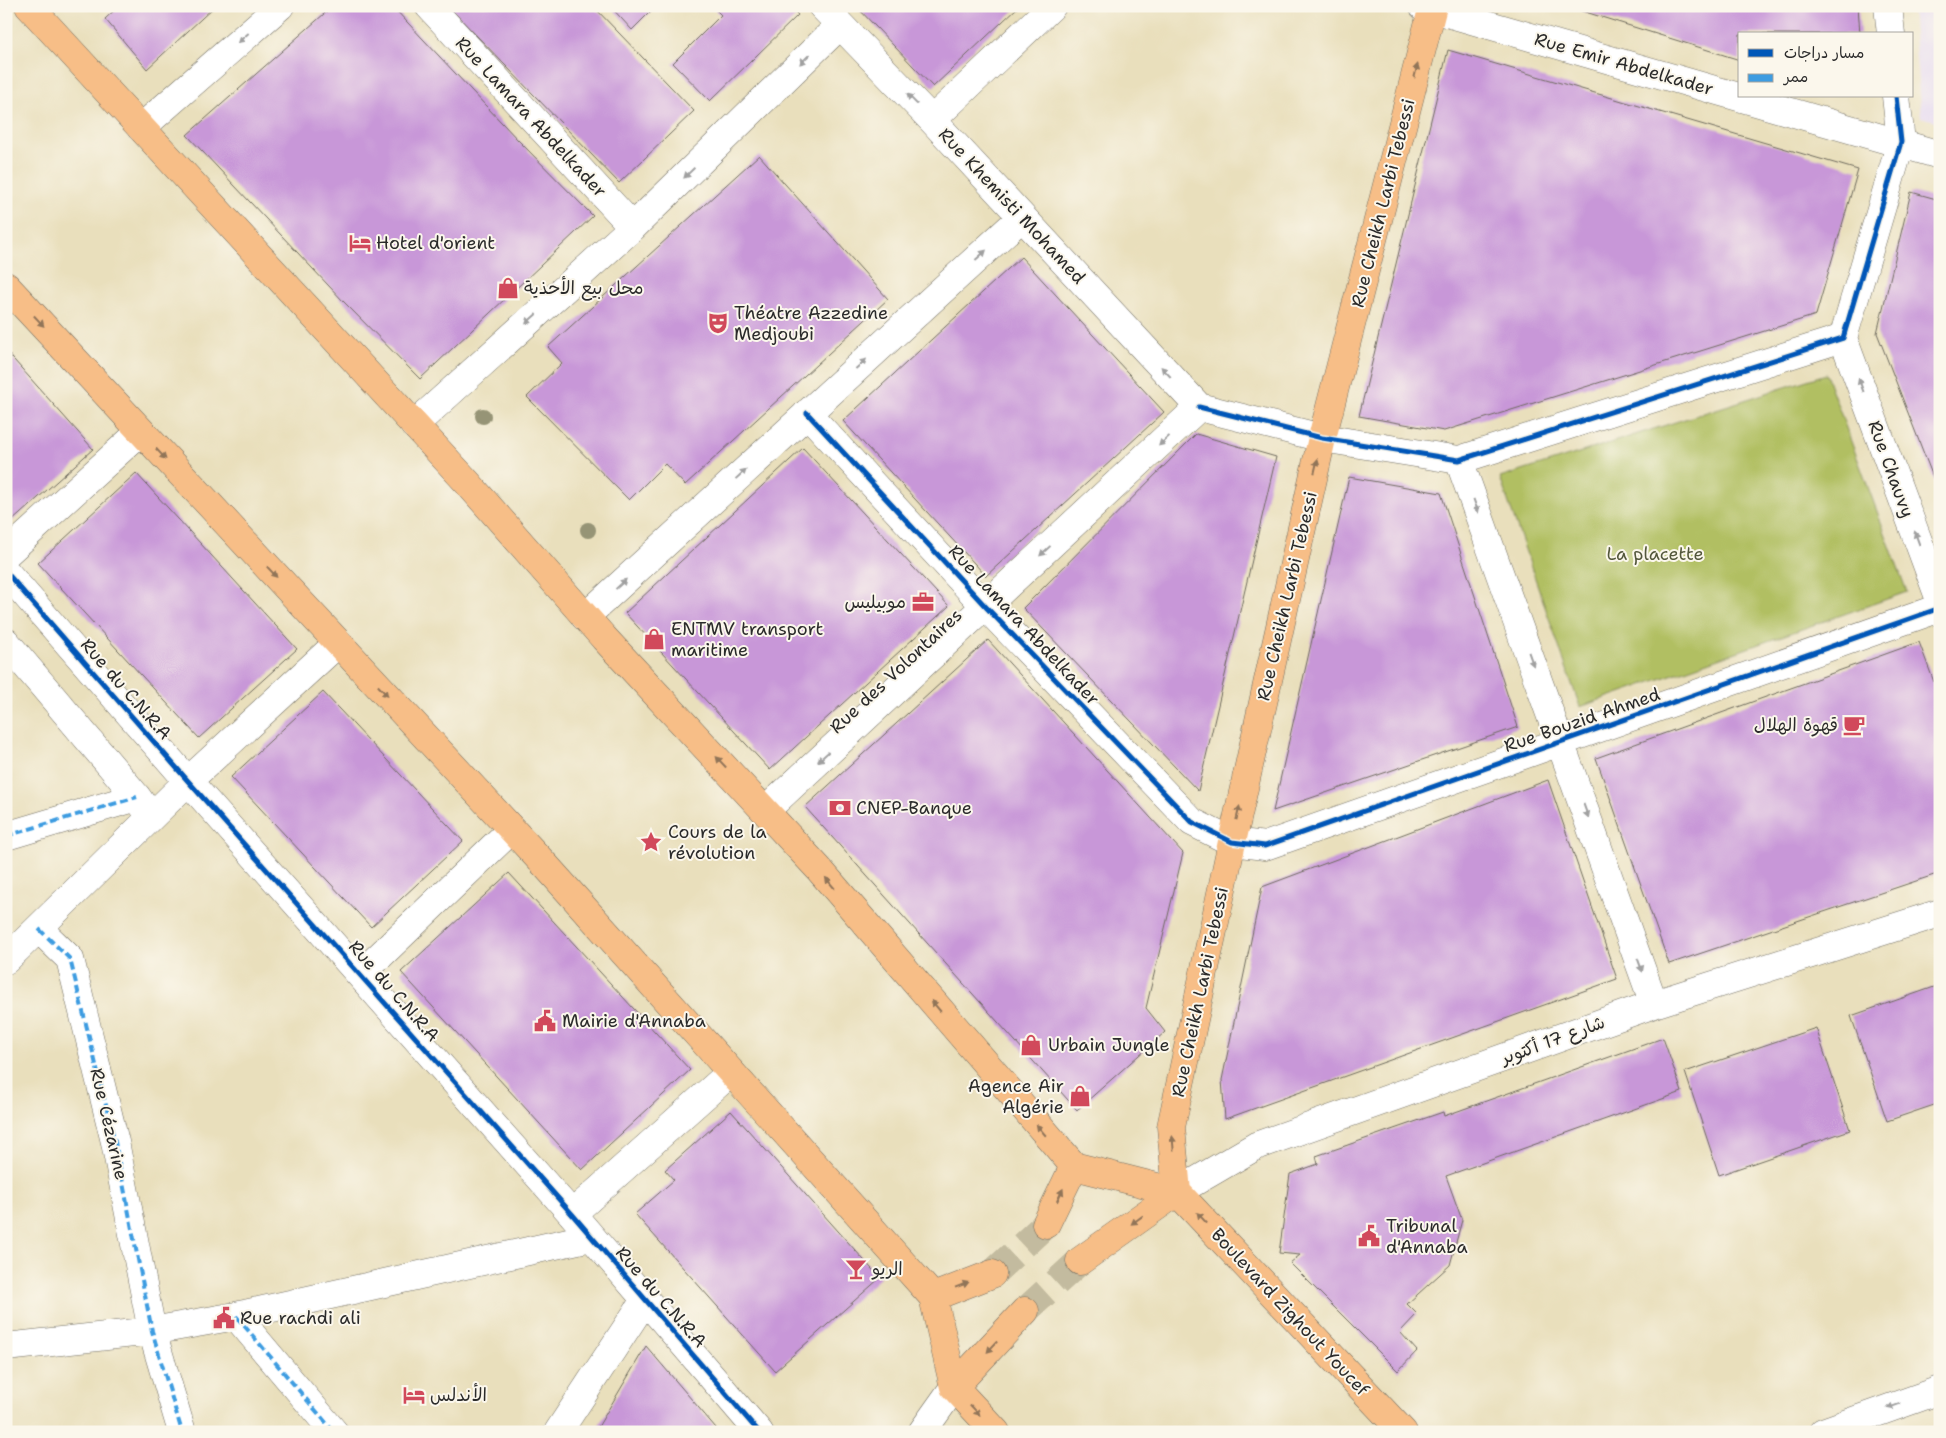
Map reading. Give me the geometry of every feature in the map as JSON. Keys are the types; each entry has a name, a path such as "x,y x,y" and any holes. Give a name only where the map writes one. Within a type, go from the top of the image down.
{"main road":[{"path":"29,6 414,425 585,617 818,868 1074,1166 1177,1192"},
{"name":"Rue Cheikh Larbi Tebessi","path":"1177,1192 1171,1127 1322,438 1429,7"},
{"path":"6,286 512,830 932,1296 954,1387 996,1432"},
{"path":"1046,1224 1074,1166"},
{"path":"1080,1261 1177,1192"},
{"name":"Boulevard Zighout Youcef","path":"1177,1192 1403,1432"},
{"path":"932,1296 992,1274"},
{"path":"954,1387 1025,1311"}],"street":[{"path":"141,128 280,6"},
{"name":"Rue Lamara Abdelkader","path":"430,6 633,228"},
{"path":"932,120 1052,6"},
{"path":"1888,6 1891,32"},
{"name":"Rue Emir Abdelkader","path":"1429,7 1738,95"},
{"path":"414,425 633,228 831,15"},
{"name":"Rue Khemisti Mohamed","path":"831,15 932,120 1200,407"},
{"name":"Rue Emir Abdelkader","path":"1747,98 1940,155"},
{"path":"1200,407 1322,438 1459,460 1843,338 1901,142 1896,98"},
{"path":"585,617 1022,217"},
{"name":"Rue Chauvy","path":"1843,338 1940,600"},
{"name":"Rue des Volontaires","path":"765,810 1200,407"},
{"name":"Rue Lamara Abdelkader","path":"807,413 986,607 1192,822 1232,842"},
{"path":"6,554 140,432"},
{"path":"1459,460 1654,1004"},
{"name":"Rue du C.N.R.A","path":"6,572 188,781 572,1214 759,1432"},
{"name":"Rue Bouzid Ahmed","path":"1232,842 1265,846 1940,608"},
{"path":"6,642 144,807"},
{"path":"6,960 39,929 144,807 188,781 338,643"},
{"path":"6,836 144,807"},
{"path":"361,974 512,830"},
{"name":"شارع 17 أكتوبر","path":"1177,1192 1256,1146 1654,1004 1940,913"},
{"name":"Rue Cézarine","path":"39,929 70,959 115,1142 152,1331 182,1432"},
{"path":"572,1214 730,1073"},
{"path":"6,1347 152,1331 236,1316 592,1237"},
{"path":"558,1432 645,1300"},
{"path":"236,1316 334,1432"},
{"path":"922,1432 954,1387"},
{"path":"1823,1432 1940,1390"}],"shaded area":[{"path":"1912,6 1940,6 1940,122 1921,117"}],"green space":[{"name":"La placette","path":"1826,374 1907,592 1580,707 1500,478"}],"building":[{"path":"119,6 215,6 147,69 105,19"},
{"path":"333,6 392,6 518,140 593,216 420,379 344,302 187,135"},
{"path":"448,6 593,6 694,111 619,183"},
{"path":"610,6 656,6 632,30"},
{"path":"712,6 790,6 798,15 710,101 673,63 721,15"},
{"path":"856,6 1019,6 933,87"},
{"path":"1566,6 1858,6 1860,32 1738,32 1738,59"},
{"path":"1448,50 1858,170 1816,315 1444,431 1359,416"},
{"name":"Théatre Azzedine Medjoubi","path":"759,155 888,299 685,485 665,464 629,500 527,397 562,363 548,347"},
{"path":"1911,192 1940,200 1940,495 1877,333"},
{"path":"1021,257 1164,412 986,576 843,421"},
{"path":"6,351 93,449 11,522 6,517"},
{"path":"1196,434 1276,457 1198,791 1023,608"},
{"path":"803,448 949,606 770,770 625,613"},
{"path":"136,473 297,649 199,738 38,563"},
{"path":"1349,477 1441,493 1518,727 1273,811"},
{"path":"988,640 1183,853 1146,1008 1165,1032 1077,1110 805,807"},
{"path":"1919,642 1940,698 1940,873 1669,964 1596,758"},
{"path":"323,692 463,841 371,927 231,777"},
{"path":"1548,780 1617,979 1225,1119 1222,1080 1262,887"},
{"name":"Mairie d'Annaba","path":"509,873 690,1070 582,1170 401,972"},
{"path":"1940,985 1940,1103 1887,1121 1851,1016"},
{"path":"1816,1028 1850,1130 1719,1175 1685,1072"},
{"name":"Tribunal d'Annaba","path":"1663,1038 1682,1092 1446,1176 1462,1220 1450,1265 1407,1304 1417,1314 1400,1332 1417,1351 1398,1371 1290,1263 1300,1255 1279,1253 1290,1174 1318,1164 1316,1156 1443,1112 1444,1116"},
{"path":"731,1111 880,1278 775,1371 635,1214 674,1180 665,1170"},
{"path":"646,1346 716,1428 718,1432 595,1432"}],"tunnel":[{"path":"992,1274 1046,1224"},
{"path":"1025,1311 1080,1261"}],"marked path":[{"path":"6,836 137,797"},
{"path":"39,929 70,959 115,1142 152,1331 182,1432"},
{"path":"236,1316 334,1432"}],"cycle path":[{"path":"1199,407 1322,438 1459,460 1843,338 1901,142 1896,98"},
{"path":"807,413 986,607 1192,822 1232,842 1265,846 1940,608"},
{"path":"6,572 188,781 572,1214 759,1432"}],"place":[{"name":"Hotel d'orient","path":"360,243"},
{"name":"محل بيع الأحذية","path":"508,288"},
{"name":"Théatre Azzedine Medjoubi","path":"718,323"},
{"name":"موبيليس","path":"923,602"},
{"name":"ENTMV transport maritime","path":"654,639"},
{"name":"قهوة الهلال","path":"1854,725"},
{"name":"CNEP-Banque","path":"840,808"},
{"name":"Cours de la révolution","path":"651,842"},
{"name":"Mairie d'Annaba","path":"545,1021"},
{"name":"Urbain Jungle","path":"1031,1045"},
{"name":"Agence Air Algérie","path":"1080,1096"},
{"name":"Tribunal d'Annaba","path":"1369,1236"},
{"name":"الريو","path":"856,1269"},
{"name":"Rue rachdi ali","path":"224,1318"},
{"name":"الأندلس","path":"414,1395"}]}
